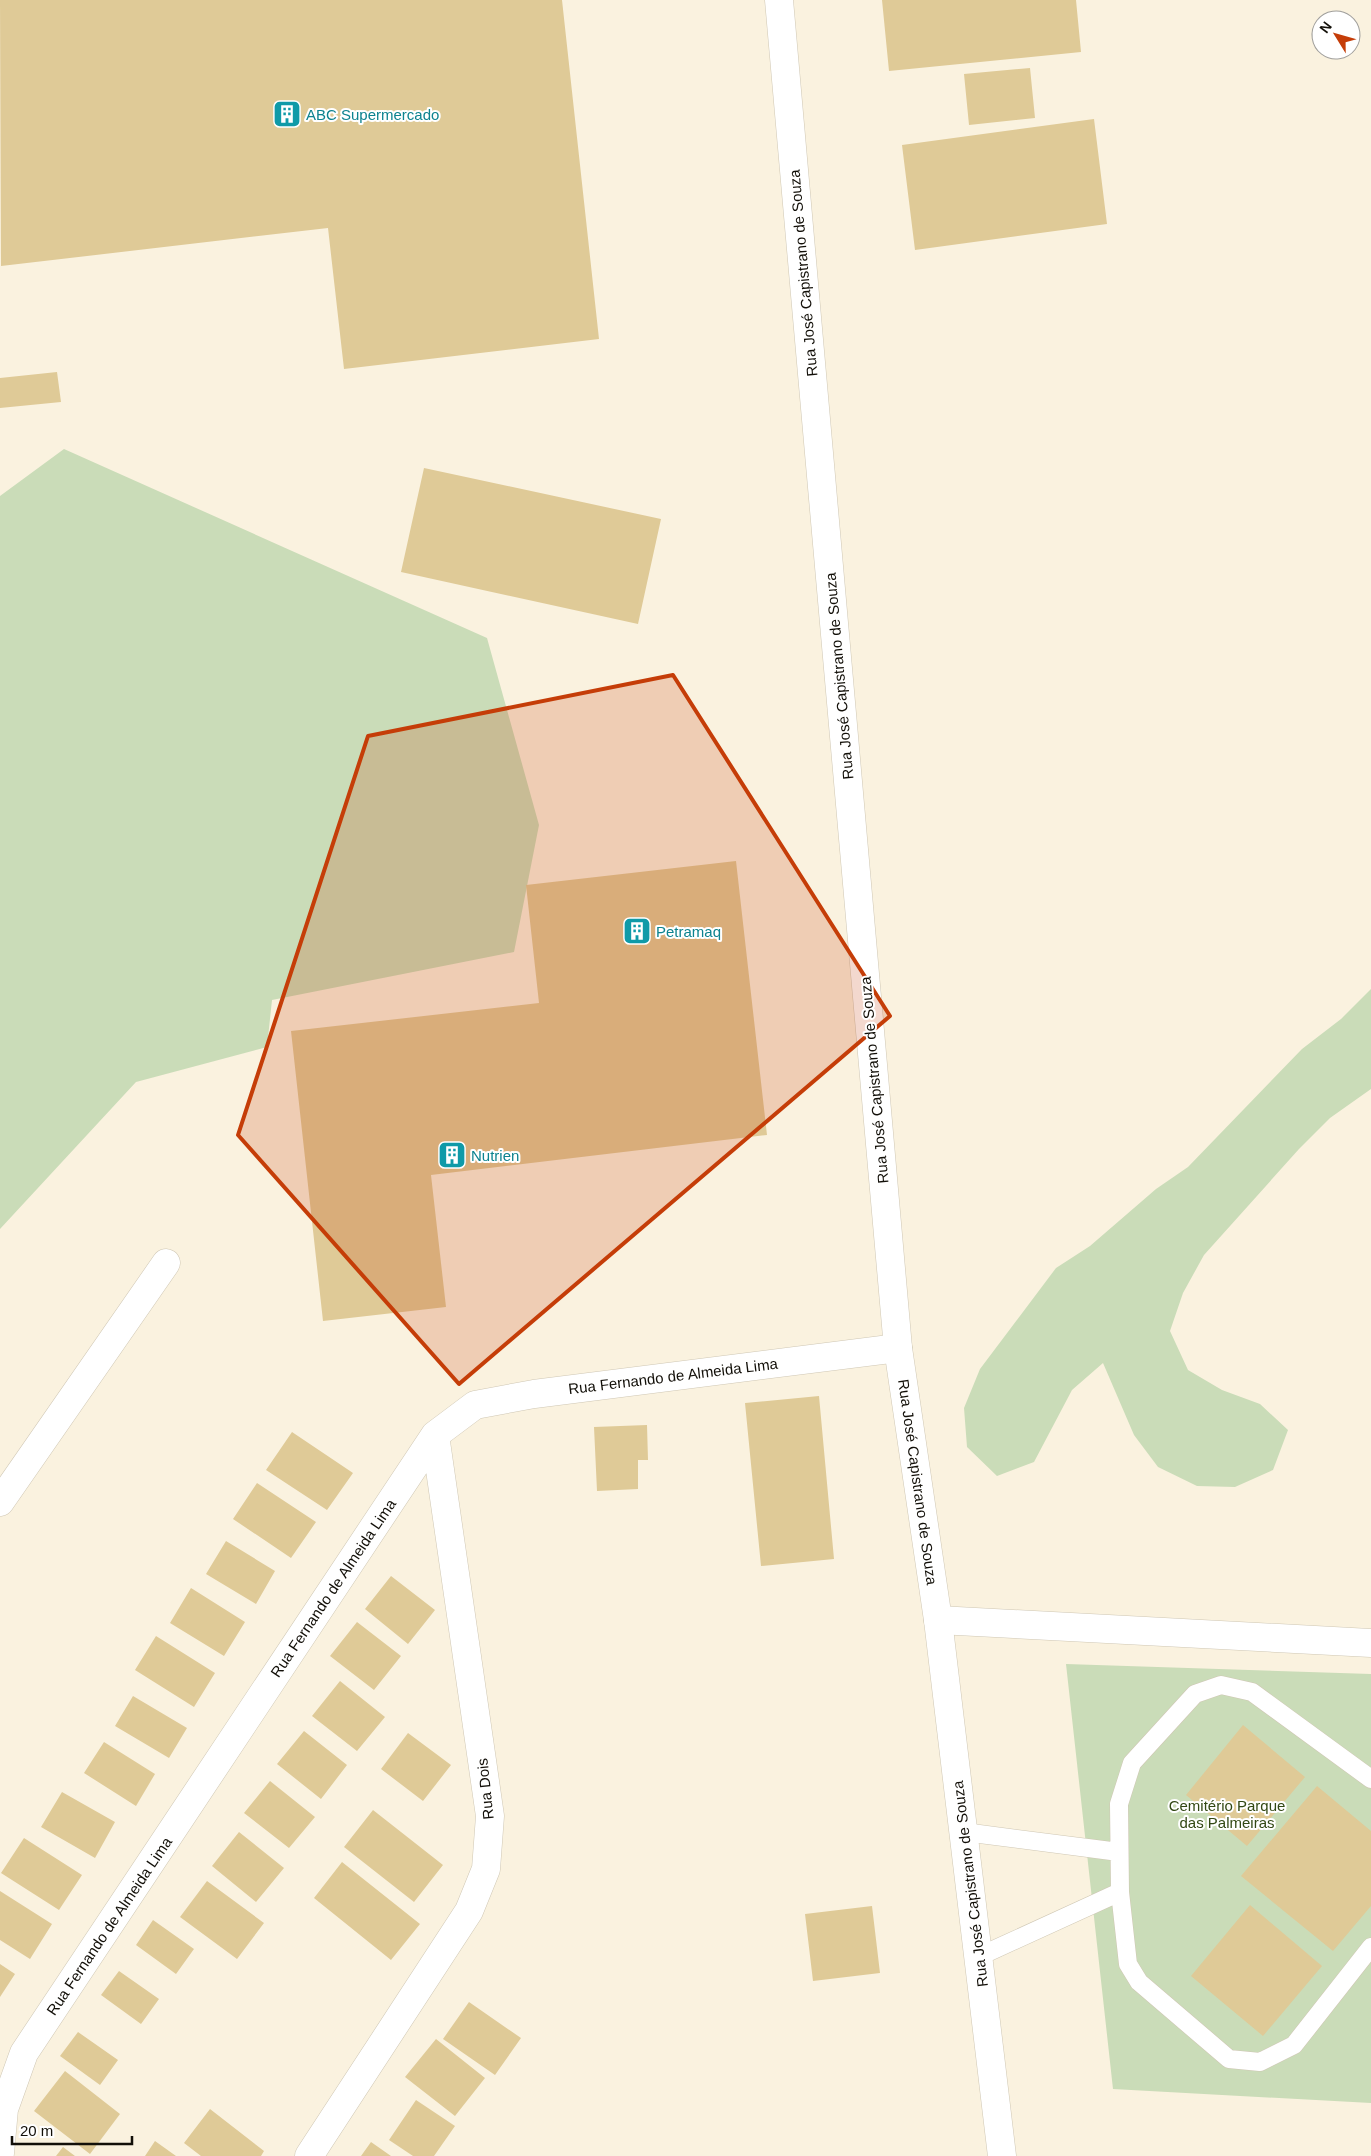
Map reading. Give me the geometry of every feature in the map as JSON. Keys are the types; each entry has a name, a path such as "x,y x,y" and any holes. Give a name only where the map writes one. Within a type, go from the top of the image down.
{"street":[{"name":"Rua José Capistrano de Souza","path":"779,0 898,1348 938,1620 980,1956 1002,2156"},
{"path":"0,1502 166,1263"},
{"name":"Rua Fernando de Almeida Lima","path":"0,2153 4,2109 24,2053 435,1435 475,1405 534,1394 898,1348"},
{"name":"Rua Dois","path":"309,2156 469,1910 486,1869 490,1816 435,1435"},
{"path":"938,1620 1371,1643"}],"lane":[{"path":"1371,1779 1252,1692 1221,1685 1195,1694 1132,1763 1119,1804 1120,1892 1128,1964 1139,1982 1229,2059 1260,2062 1294,2046 1371,1947"},
{"path":"964,1832 1119,1852"},
{"path":"980,1956 1120,1892"}],"highlighted area":[{"path":"673,675 890,1016 459,1384 238,1135 368,736"}],"green space":[{"path":"64,449 487,638 539,825 514,952 272,1000 267,1047 136,1082 0,1229 0,496"},
{"path":"1371,989 1371,1089 1330,1118 1299,1149 1204,1255 1183,1293 1170,1331 1188,1370 1222,1390 1260,1404 1288,1430 1273,1470 1235,1487 1197,1486 1158,1467 1134,1435 1103,1363 1072,1390 1034,1462 997,1476 967,1447 964,1408 980,1369 1056,1268 1090,1246 1156,1189 1188,1167 1302,1049 1341,1019"},
{"name":"Cemitério Parque das Palmeiras","path":"1066,1664 1371,1674 1371,2103 1113,2089"}],"building":[{"name":"ABC Supermercado","path":"0,0 562,0 599,339 344,369 328,228 1,266"},
{"path":"882,0 1076,0 1081,52 889,71"},
{"path":"1030,68 1035,118 969,125 964,74"},
{"path":"1094,119 1107,224 915,250 902,145"},
{"path":"57,372 61,402 0,408 0,378"},
{"path":"424,468 661,519 638,624 401,572"},
{"name":"Nutrien","path":"736,861 767,1135 431,1175 446,1307 323,1321 291,1031 539,1003 526,885"},
{"path":"819,1396 834,1559 761,1566 745,1403"},
{"path":"647,1425 648,1460 638,1460 638,1489 597,1491 594,1427"},
{"path":"292,1432 353,1473 327,1510 266,1470"},
{"path":"257,1483 316,1522 291,1558 233,1519"},
{"path":"226,1541 275,1571 256,1604 206,1574"},
{"path":"391,1576 435,1610 408,1644 365,1609"},
{"path":"191,1588 245,1622 224,1656 170,1623"},
{"path":"357,1622 401,1656 374,1690 330,1656"},
{"path":"156,1636 215,1673 194,1707 135,1670"},
{"path":"340,1681 385,1717 357,1751 312,1716"},
{"path":"133,1696 187,1728 169,1758 115,1726"},
{"path":"1243,1725 1305,1777 1247,1846 1186,1795"},
{"path":"304,1731 347,1765 321,1799 277,1764"},
{"path":"408,1733 451,1765 423,1801 381,1769"},
{"path":"104,1742 155,1774 136,1806 84,1773"},
{"path":"270,1781 315,1817 289,1848 244,1813"},
{"path":"1317,1786 1371,1831 1371,1906 1333,1951 1241,1876"},
{"path":"62,1792 115,1822 95,1858 41,1827"},
{"path":"373,1810 443,1865 414,1902 344,1847"},
{"path":"239,1832 284,1868 256,1902 212,1866"},
{"path":"24,1838 82,1875 59,1910 1,1873"},
{"path":"342,1862 420,1924 391,1960 314,1898"},
{"path":"207,1881 264,1923 237,1959 180,1917"},
{"path":"0,1891 52,1924 30,1959 0,1940"},
{"path":"1250,1905 1322,1966 1263,2036 1191,1976"},
{"path":"872,1906 880,1973 813,1981 805,1914"},
{"path":"153,1920 194,1949 176,1974 136,1945"},
{"path":"0,1964 15,1974 0,1997"},
{"path":"119,1971 159,1999 141,2024 101,1995"},
{"path":"469,2002 521,2038 495,2075 443,2039"},
{"path":"78,2032 118,2060 100,2085 60,2056"},
{"path":"436,2039 485,2078 455,2116 405,2077"},
{"path":"65,2071 120,2114 90,2154 34,2111"},
{"path":"416,2100 455,2126 434,2156 413,2156 389,2140"},
{"path":"210,2109 264,2151 261,2156 201,2156 184,2143"},
{"path":"155,2141 176,2156 145,2156"},
{"path":"371,2142 391,2156 361,2156"},
{"path":"63,2147 75,2156 56,2156"}],"place":[{"name":"ABC Supermercado","path":"287,114"},
{"name":"Petramaq","path":"637,931"},
{"name":"Nutrien","path":"452,1155"}]}
